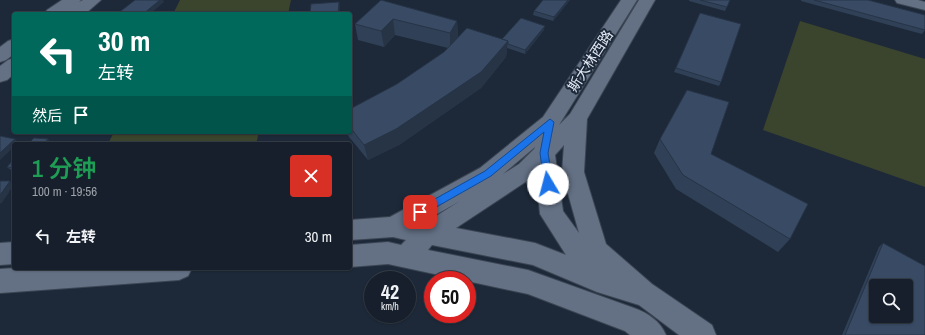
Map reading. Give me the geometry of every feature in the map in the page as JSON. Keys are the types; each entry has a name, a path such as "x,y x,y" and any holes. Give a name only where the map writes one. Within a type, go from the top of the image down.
{"main road":[{"path":"56,12 73,0"},
{"path":"77,12 93,0"},
{"name":"斯大林西路","path":"550,122 629,0"},
{"name":"斯大林西路","path":"577,119 647,0"},
{"path":"0,56 12,47"},
{"path":"0,76 12,66"},
{"path":"406,257 427,234 527,170 577,119"},
{"path":"577,119 573,172 596,250 646,294 702,335"},
{"path":"550,122 544,153 552,214 595,278 643,328"},
{"path":"393,227 488,174 550,122"},
{"path":"352,230 393,227 536,254 615,286 646,294"},
{"path":"0,254 12,253"},
{"path":"352,256 388,253 528,282 643,328"},
{"path":"0,281 151,270"}],"street":[{"path":"902,0 925,6"}],"green space":[{"path":"180,0 291,0 288,12 174,12"},
{"path":"800,21 925,59 925,187 763,130"},
{"path":"113,134 258,134 256,142 109,142"}],"building":[{"path":"135,0 160,0 145,12 120,12"},
{"path":"381,0 457,21 450,33 393,19 381,31 355,24"},
{"path":"543,0 568,0 554,17 534,11"},
{"path":"700,0 730,0 727,7"},
{"path":"814,0 868,0 925,15 925,30"},
{"path":"339,2 338,12 310,12 311,4"},
{"path":"700,13 741,24 721,82 676,68"},
{"path":"521,18 545,26 525,50 508,44 508,41 502,39"},
{"path":"467,28 508,41 481,72 396,129 364,145 352,130 352,108 397,84 444,52"},
{"path":"687,90 729,102 711,154 808,204 790,239 683,175 660,139"},
{"path":"0,136 15,139 0,153"},
{"path":"34,138 48,139 45,142 30,142"},
{"path":"12,161 12,168 7,167"},
{"path":"0,181 10,181 0,195"},
{"path":"883,243 925,266 925,335 845,335"}],"route":[{"path":"420,212 488,174 550,122 544,153 548,184"}]}
